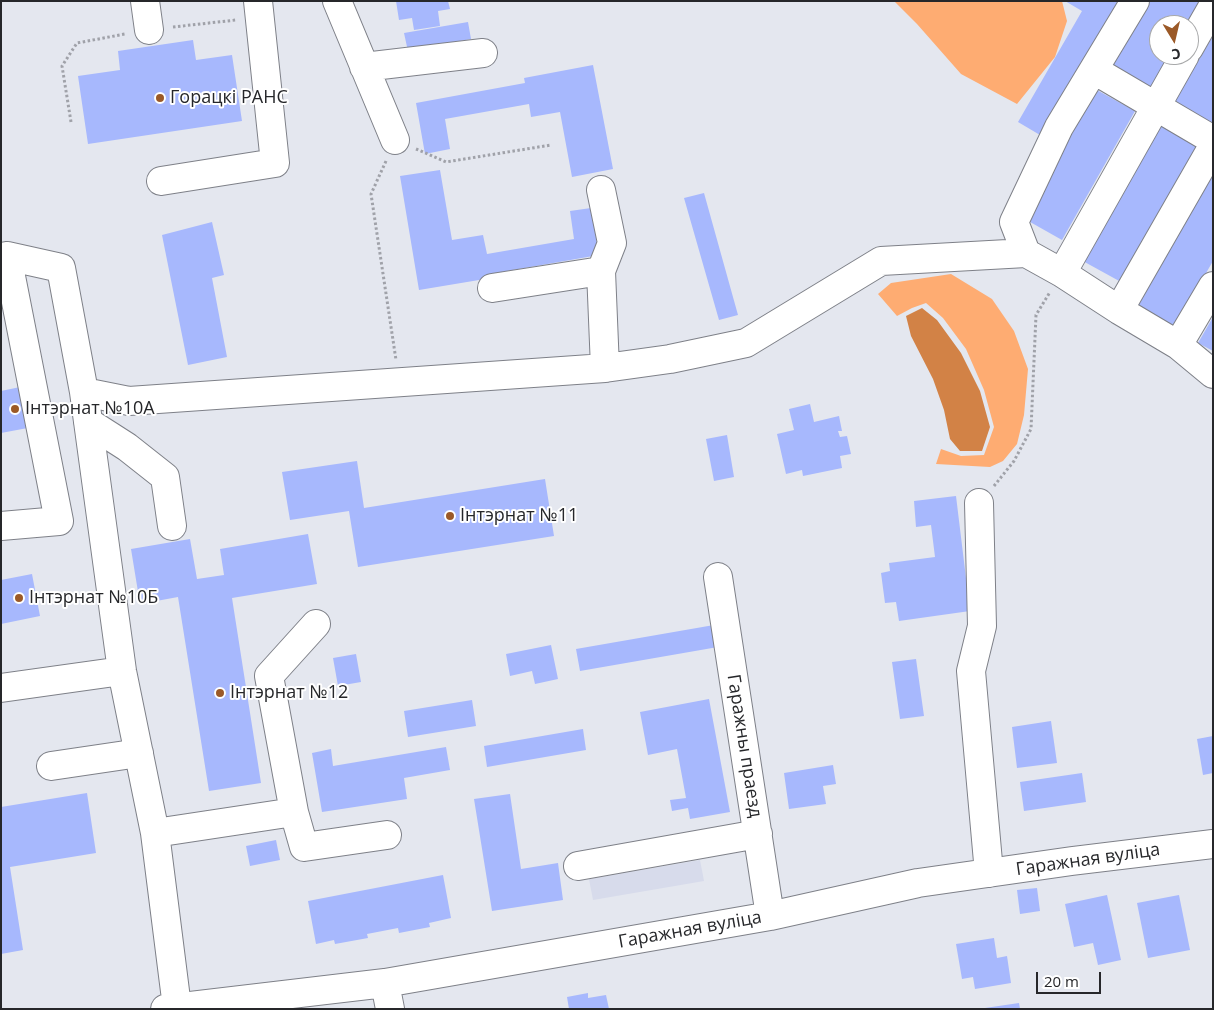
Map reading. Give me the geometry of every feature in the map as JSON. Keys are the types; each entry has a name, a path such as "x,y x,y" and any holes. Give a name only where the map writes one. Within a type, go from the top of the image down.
{"street":[{"path":"145,1 149,30"},
{"path":"161,180 275,162 258,1"},
{"path":"337,1 395,140"},
{"path":"1026,253 1014,222 1059,127 1135,1"},
{"path":"1199,30 1213,6"},
{"path":"364,67 483,53"},
{"path":"1062,273 1179,65"},
{"path":"1094,70 1213,140"},
{"path":"1119,310 1213,146"},
{"path":"602,190 612,243 601,271 605,368"},
{"path":"84,392 129,401 605,368 670,359 746,343 881,261 1026,253 1062,273 1178,345 1213,374"},
{"path":"1,526 59,521 4,256 61,268 84,392 122,672 156,833 171,1008"},
{"path":"492,288 601,271"},
{"path":"1178,345 1213,286"},
{"path":"88,422 127,447 165,478 172,526"},
{"path":"979,503 982,626 971,671 989,873"},
{"name":"Гаражны праезд","path":"718,577 770,916"},
{"path":"316,624 269,676 294,812 304,847 387,835"},
{"path":"1,688 122,672"},
{"path":"51,766 139,753"},
{"path":"156,833 294,812"},
{"path":"578,866 758,834"},
{"name":"Гаражная вуліца","path":"171,1008 387,996 918,883 1213,844"}],"path":[{"path":"399,383 371,194 395,140 446,162 551,145"},
{"path":"979,503 1014,461 1031,429 1036,315 1062,273"}],"shaded area":[{"path":"894,1 1062,1 1067,21 1055,57 1017,104 961,74"},
{"path":"951,274 992,299 1014,331 1028,369 1024,415 1017,444 1003,461 990,467 936,464 941,449 961,456 984,455 994,427 984,390 966,349 943,318 926,303 897,316 878,294 891,283"},
{"path":"922,308 937,320 961,353 980,391 990,427 982,451 960,451 950,439 944,410 933,379 911,336 906,316"},
{"path":"700,860 704,881 593,900 589,879"}],"building":[{"path":"396,1 448,1 450,9 438,11 440,26 414,30 412,18 399,20"},
{"path":"1065,1 1126,1 1106,35 1100,31 1040,135 1018,122 1082,11"},
{"path":"1150,1 1202,1 1194,15 1149,15 1149,65 1165,65 1147,96 1108,74"},
{"path":"468,22 471,39 428,47 409,56 404,33"},
{"path":"1213,36 1213,124 1175,101 1196,65 1199,65 1199,60"},
{"name":"Горацкі РАНС","path":"193,40 196,60 232,55 242,121 88,144 78,76 120,70 118,51"},
{"path":"593,65 613,169 572,177 560,112 531,117 529,104 445,119 450,149 425,154 416,103 525,83 524,78"},
{"path":"1095,89 1135,111 1062,240 1023,218"},
{"path":"1161,119 1201,141 1121,282 1081,260"},
{"path":"440,170 452,240 483,235 487,254 574,239 570,211 591,208 599,255 490,274 491,278 419,290 400,176"},
{"path":"1213,170 1213,261 1175,327 1136,305"},
{"path":"704,193 738,315 719,320 684,198"},
{"path":"212,222 224,275 212,278 227,357 188,365 162,235"},
{"path":"1213,317 1213,351 1198,343"},
{"name":"Інтэрнат №10А","path":"25,386 33,427 1,433 1,391"},
{"path":"810,404 814,422 839,416 842,431 838,431 840,437 847,436 851,454 840,456 842,468 803,476 802,470 786,474 777,434 794,430 789,409"},
{"path":"727,435 734,477 714,481 706,439"},
{"name":"Інтэрнат №11","path":"357,461 364,508 545,479 554,536 358,567 349,511 290,520 282,472"},
{"path":"956,496 970,611 899,621 896,602 885,603 881,573 890,571 889,563 935,557 931,525 916,527 914,501"},
{"name":"Інтэрнат №12","path":"308,534 317,584 232,598 261,783 209,791 178,597 140,604 131,549 190,539 197,579 224,575 220,549"},
{"name":"Інтэрнат №10Б","path":"32,574 40,616 1,624 1,580"},
{"path":"714,625 718,647 580,671 576,649"},
{"path":"551,645 558,679 535,684 532,671 510,676 506,654"},
{"path":"356,654 361,682 338,686 333,658"},
{"path":"916,659 924,716 900,719 892,662"},
{"path":"709,699 730,812 690,819 688,808 672,811 670,800 686,798 677,749 648,755 640,712"},
{"path":"472,700 476,726 408,737 404,711"},
{"path":"1051,721 1057,763 1017,768 1012,727"},
{"path":"583,729 586,750 487,767 484,746"},
{"path":"1213,736 1213,773 1203,775 1197,739"},
{"path":"446,747 450,770 404,778 407,799 322,812 312,753 331,749 333,766"},
{"path":"833,765 836,784 823,786 826,804 789,809 784,773"},
{"path":"1082,773 1086,802 1024,811 1020,782"},
{"path":"87,793 96,853 10,867 23,950 1,954 1,807"},
{"path":"510,794 521,869 558,863 563,900 492,911 474,799"},
{"path":"276,840 280,860 250,866 246,846"},
{"path":"443,875 451,918 429,923 430,927 399,933 398,928 367,934 368,938 335,944 334,940 316,944 308,901"},
{"path":"1037,888 1040,911 1020,914 1017,890"},
{"path":"1107,895 1121,960 1098,965 1093,943 1074,947 1065,904"},
{"path":"1179,895 1190,950 1148,958 1137,903"},
{"path":"994,938 997,958 1007,956 1011,983 975,989 973,977 962,979 956,944"},
{"path":"588,993 588,998 606,995 609,1009 569,1009 567,997"},
{"path":"1019,1003 1020,1009 985,1009 985,1008"}],"place":[{"name":"Горацкі РАНС","path":"160,98"},
{"name":"Інтэрнат №10А","path":"15,409"},
{"name":"Інтэрнат №11","path":"450,516"},
{"name":"Інтэрнат №10Б","path":"19,598"},
{"name":"Інтэрнат №12","path":"220,693"}]}
